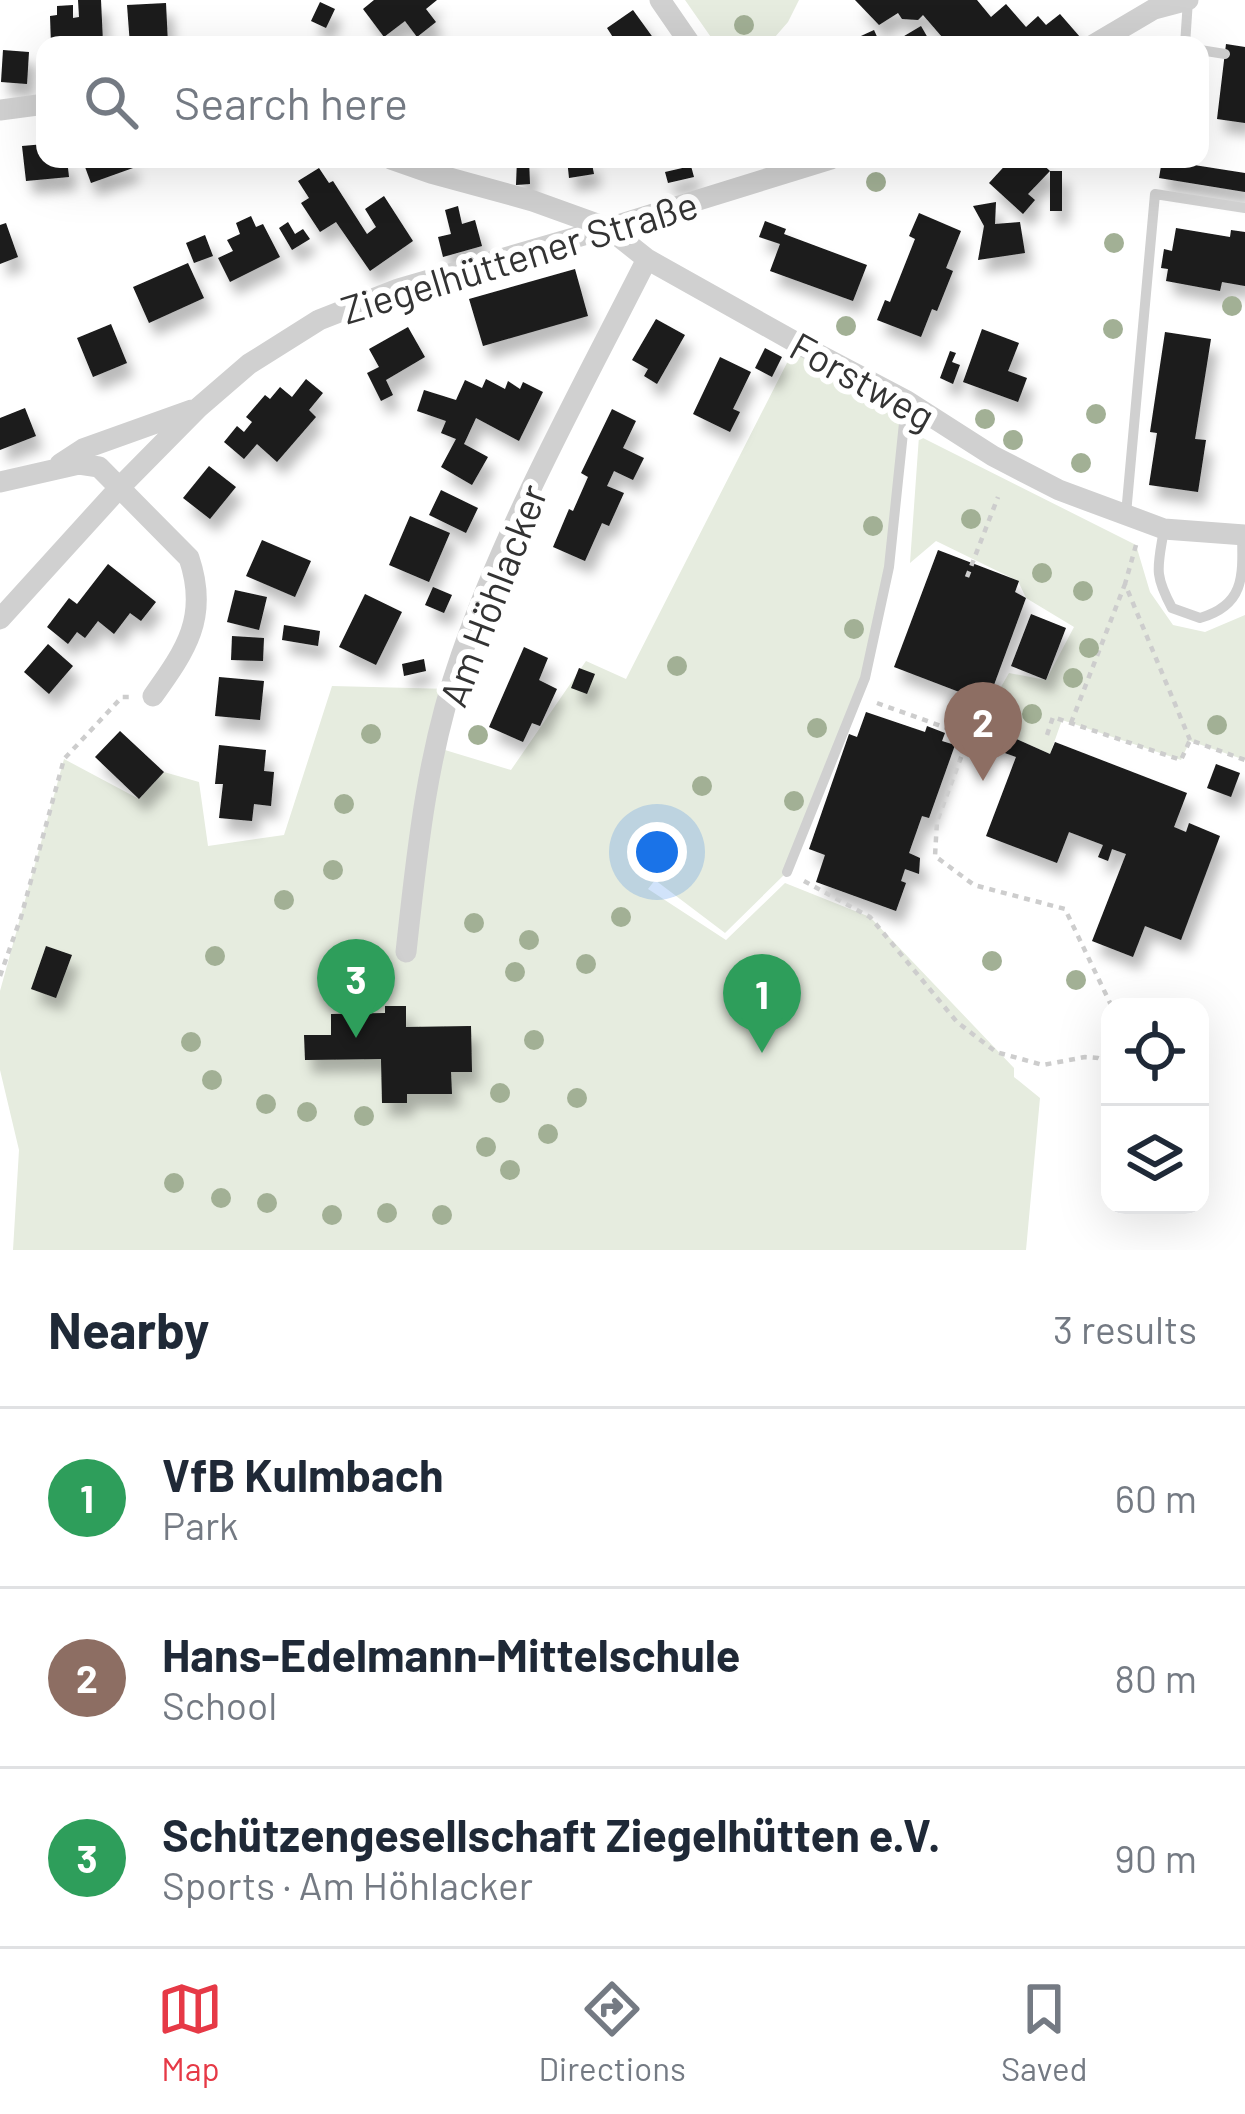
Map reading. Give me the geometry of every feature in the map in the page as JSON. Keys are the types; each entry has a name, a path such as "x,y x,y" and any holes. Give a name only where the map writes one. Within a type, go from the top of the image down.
{"street":[{"path":"660,0 685,36"},
{"path":"1108,36 1154,9 1188,0"},
{"path":"0,110 36,105"},
{"path":"416,168 608,228"},
{"name":"Ziegelhüttener Straße","path":"0,620 198,408 249,364 319,320 398,289 608,228 771,168"},
{"name":"Forstweg","path":"608,228 646,260 907,400 993,456 1058,490 1144,521 1243,534"},
{"name":"Am Höhlacker","path":"406,952 421,813 460,658 506,537 646,260"},
{"path":"52,469 83,449 198,408"},
{"path":"0,482 79,464 99,467 189,558 197,603 186,650 153,696"}],"lane":[{"path":"1186,36 1188,0"},
{"path":"1209,51 1225,53"},
{"path":"1243,534 1243,573 1225,608 1200,618 1172,608 1159,585 1144,521 1155,194 1245,208"},
{"path":"787,872 865,678 889,567 907,400"}],"path":[{"path":"967,577 998,497"},
{"path":"1071,723 1144,521"},
{"path":"1047,735 1053,717 1181,760 1190,740 1125,584"},
{"path":"858,694 969,736 938,821 935,856 974,885 1065,910 1108,998"},
{"path":"0,976 64,759 122,697 153,696"},
{"path":"1190,740 1245,760"},
{"path":"787,872 870,917 957,1022 996,1052 1043,1065 1084,1057 1101,1059"}],"shaded area":[{"path":"685,0 799,0 776,36 710,36"},
{"path":"792,353 907,401 889,567 865,678 787,872 725,933 655,880 648,889 726,940 785,883 870,917 1014,1068 1014,1077 1040,1098 1026,1250 13,1250 19,1150 0,1070 0,991 64,759 139,799 164,772 199,782 208,846 284,835 332,686 451,689 435,747 511,770 586,661 626,679"},
{"path":"919,436 1136,545 1150,592 1173,625 1205,632 1245,615 1245,760 1190,741 1181,760 1062,720 1050,754 1012,737 994,699 1009,673 1046,680 1074,627 1026,598 1018,581 936,541 910,563"}],"building":[{"path":"78,0 101,0 103,36 51,36 50,16 57,15 57,6 73,5 73,18 79,17"},
{"path":"374,0 437,0 426,9 436,22 418,36 405,21 383,36 363,9"},
{"path":"855,0 977,0 991,17 1006,4 1026,27 1038,16 1046,25 1060,14 1079,36 941,36 923,15 918,20 902,19 898,13 879,25"},
{"path":"320,2 335,9 326,28 311,21"},
{"path":"166,3 168,36 129,36 127,5"},
{"path":"633,10 652,36 612,36 607,28"},
{"path":"921,26 927,36 904,36"},
{"path":"1226,44 1245,47 1245,123 1217,119"},
{"path":"3,50 29,52 27,84 1,82"},
{"path":"36,145 36,168 68,168 69,177 26,181 22,146"},
{"path":"85,168 133,168 91,183"},
{"path":"319,168 329,183 333,181 367,234 376,227 365,209 384,196 413,241 370,271 336,222 320,232 301,203 309,198 298,181"},
{"path":"517,168 529,168 530,184 516,185"},
{"path":"568,168 593,168 594,174 569,178"},
{"path":"692,168 694,177 668,183 665,172"},
{"path":"1003,168 1050,171 1028,194 1035,200 1023,214 989,183"},
{"path":"1161,168 1245,173 1245,192 1159,178"},
{"path":"1050,171 1062,171 1062,211 1050,211"},
{"path":"996,202 995,224 1020,222 1025,253 978,260 984,226 973,206"},
{"path":"458,206 462,224 475,220 482,246 443,257 438,237 451,234 445,210"},
{"path":"919,213 961,231 946,268 953,271 921,337 877,320 885,300 890,302 915,239 909,236"},
{"path":"251,216 256,227 263,224 280,257 230,282 218,258 233,251 227,240 240,234 236,223"},
{"path":"765,221 786,229 784,234 867,265 853,301 770,271 780,244 759,237"},
{"path":"288,222 295,234 303,229 310,239 292,250 279,228"},
{"path":"6,223 18,257 0,264 0,225"},
{"path":"1176,228 1230,237 1231,230 1245,232 1245,286 1222,282 1220,291 1166,281 1168,269 1161,268 1164,249 1172,251"},
{"path":"205,235 213,256 194,263 186,243"},
{"path":"188,263 204,298 149,323 133,287"},
{"path":"575,269 588,316 483,346 469,299"},
{"path":"656,319 685,335 657,384 644,376 648,369 632,360"},
{"path":"111,324 127,363 93,377 77,338"},
{"path":"408,327 425,357 386,380 393,395 381,401 367,373 379,367 369,349"},
{"path":"982,329 1019,343 1008,371 1027,378 1018,402 963,382"},
{"path":"1165,332 1211,339 1195,439 1206,440 1198,492 1149,485 1157,433 1150,432"},
{"path":"765,348 782,357 772,377 755,368"},
{"path":"950,351 956,353 952,362 960,365 953,384 940,378"},
{"path":"720,357 751,372 733,409 740,412 730,432 693,414"},
{"path":"306,379 323,393 309,410 316,417 277,462 257,444 244,459 224,442 237,426 244,432 252,422 246,417 265,395 270,399 280,387 292,397"},
{"path":"486,379 505,389 508,381 520,389 523,382 543,392 519,441 476,418 464,444 488,457 472,485 441,467 456,439 441,433 446,421 417,411 424,390 456,400 465,380 482,388"},
{"path":"25,408 36,436 0,450 0,418"},
{"path":"612,409 636,421 623,448 644,458 633,480 614,471 607,486 624,493 609,526 602,523 585,561 553,547 588,477 581,473"},
{"path":"209,466 236,487 210,519 183,498"},
{"path":"441,490 478,508 466,533 429,515"},
{"path":"410,516 450,533 429,582 389,565"},
{"path":"262,540 311,561 295,597 246,576"},
{"path":"938,550 1019,581 1015,592 1026,598 991,693 1012,737 1050,754 1055,742 1187,793 1174,827 1186,832 1189,823 1220,836 1181,940 1145,926 1133,957 1092,941 1126,854 1112,849 1108,861 1098,857 1103,845 1069,832 1057,863 986,836 1016,757 1002,752 975,698 894,667"},
{"path":"108,564 156,602 141,621 130,613 114,634 98,621 85,638 77,632 68,644 47,627 69,598 77,604"},
{"path":"433,587 452,595 444,613 425,605"},
{"path":"235,590 267,597 259,630 227,622"},
{"path":"365,594 402,612 376,665 339,647"},
{"path":"1031,614 1066,628 1046,680 1011,666"},
{"path":"284,625 320,631 318,646 282,640"},
{"path":"232,636 264,638 263,661 231,660"},
{"path":"48,644 73,666 49,694 24,672"},
{"path":"524,647 548,658 539,680 557,689 540,726 532,723 523,742 489,727"},
{"path":"424,659 426,671 404,676 402,664"},
{"path":"579,668 595,674 587,694 571,688"},
{"path":"219,677 264,681 260,720 215,716"},
{"path":"866,712 925,732 927,726 945,733 942,741 955,745 929,818 922,816 909,853 920,858 919,874 905,869 901,881 906,883 896,911 816,882 825,855 809,849 849,734 857,737"},
{"path":"120,731 164,772 139,799 95,757"},
{"path":"219,745 266,750 264,771 274,772 271,806 254,804 252,821 219,818 223,784 215,784"},
{"path":"1216,764 1240,773 1231,797 1207,788"},
{"path":"46,946 72,955 56,998 31,989"},
{"path":"385,1006 406,1006 406,1027 471,1026 472,1072 451,1072 452,1094 407,1094 407,1103 382,1103 381,1059 305,1060 304,1035 331,1035 331,1014 385,1013"}],"place":[{"name":"Hans-Edelmann-Mittelschule","path":"983,781"},
{"name":"Schützengesellschaft Ziegelhütten e.V.","path":"356,1038"},
{"name":"VfB Kulmbach","path":"762,1053"}]}
